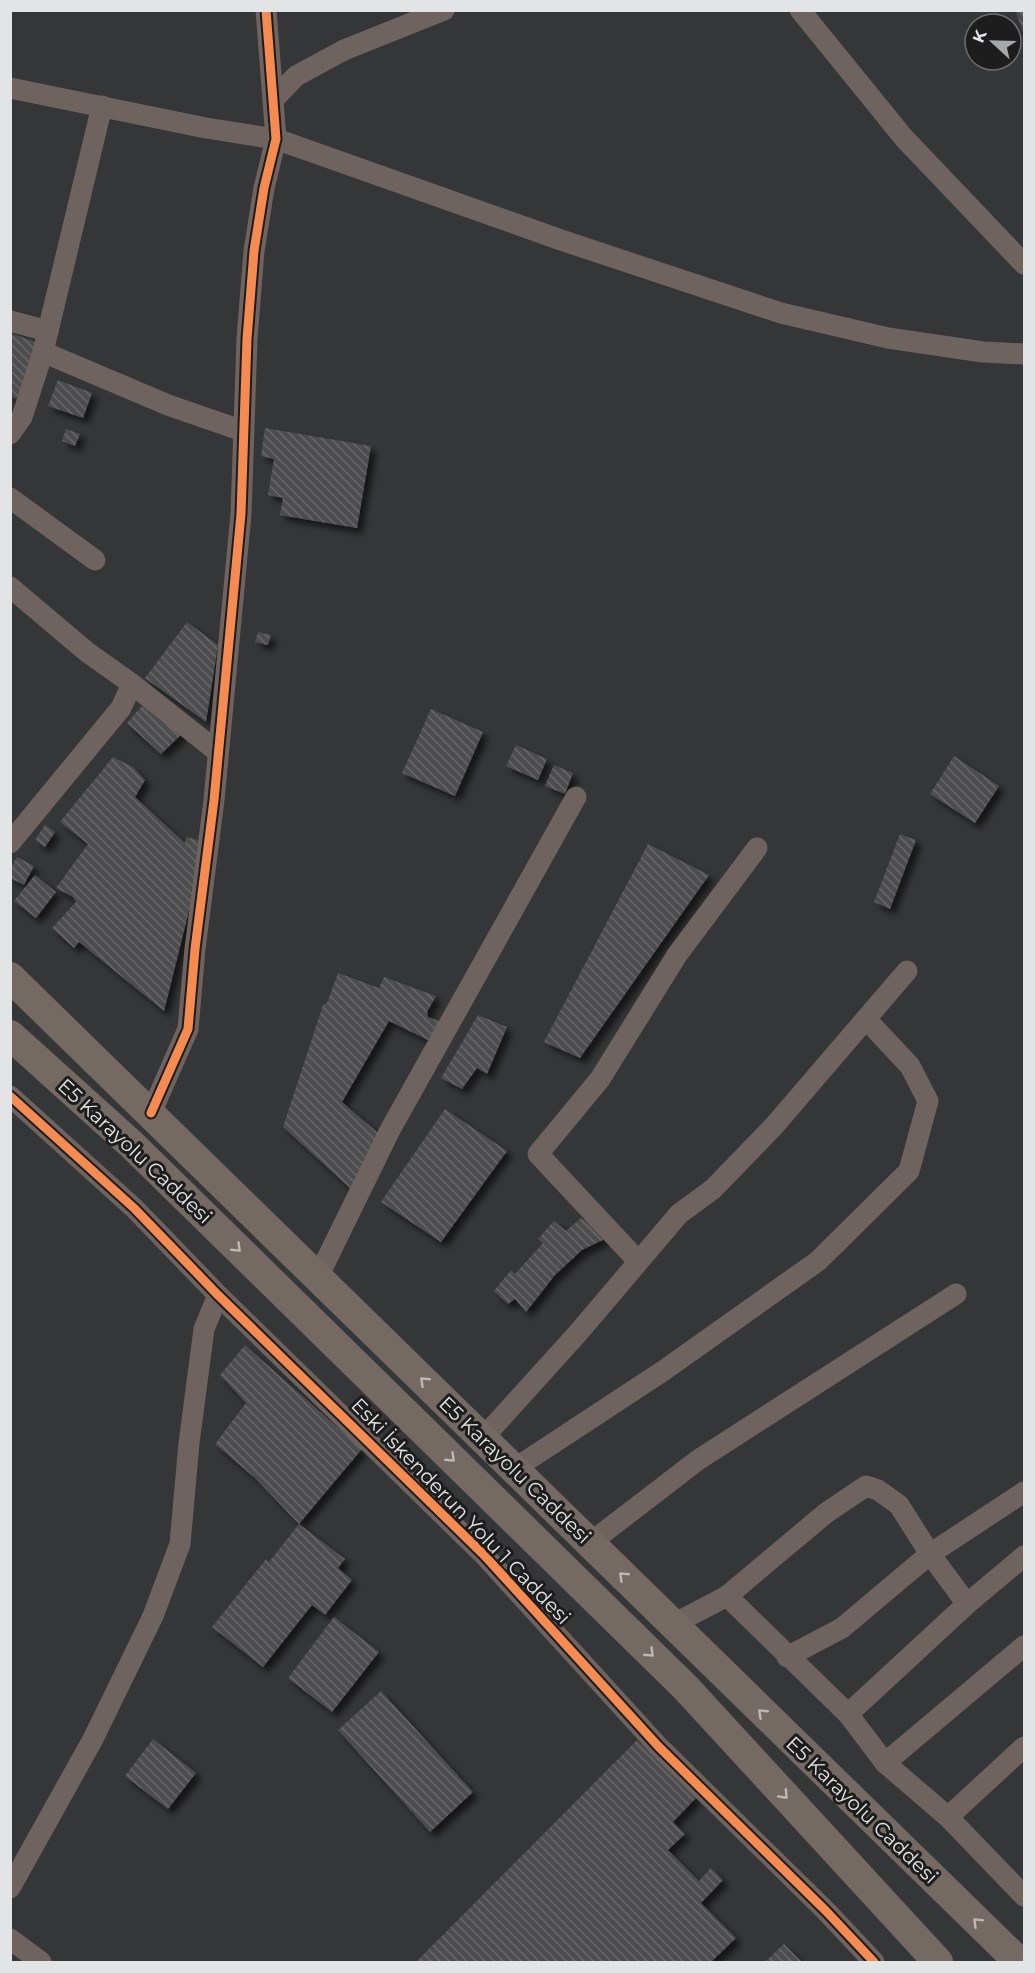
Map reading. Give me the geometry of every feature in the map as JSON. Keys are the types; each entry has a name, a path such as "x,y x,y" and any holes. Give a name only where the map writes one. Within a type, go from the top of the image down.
{"highway":[{"name":"E5 Karayolu Caddesi","path":"10,977 1019,1962"},
{"name":"E5 Karayolu Caddesi","path":"10,1035 131,1144 686,1688 938,1962"}],"street":[{"path":"151,1113 188,1029 219,752 240,514 254,251 264,188 276,139 266,10"},
{"path":"273,100 296,76 344,50 444,10"},
{"path":"800,10 904,138 1024,264"},
{"path":"10,88 206,128 276,139 561,240 781,313 888,338 983,352 1024,354"},
{"path":"10,434 22,417 43,352 102,106"},
{"path":"10,321 48,331"},
{"path":"43,352 168,405 243,431"},
{"path":"10,498 95,560"},
{"path":"10,587 87,652 219,752"},
{"path":"10,843 121,708 132,684"},
{"path":"318,1277 390,1130 576,797"},
{"path":"638,1261 538,1154 600,1079 677,955 758,848"},
{"path":"483,1438 578,1333 679,1214 713,1189 774,1126 907,971"},
{"path":"514,1469 663,1371 818,1261 909,1171 928,1101 910,1066 866,1019"},
{"name":"Eski İskenderun Yolu 1 Caddesi","path":"10,1096 135,1209 218,1295 484,1555 658,1746 826,1911 874,1962"},
{"path":"590,1544 698,1460 956,1294"},
{"path":"10,1888 93,1739 153,1616 180,1544 189,1443 204,1329 218,1295"},
{"path":"672,1625 727,1596 826,1513 866,1486 878,1490 899,1505 930,1554 967,1604"},
{"path":"787,1658 842,1628 930,1554 1024,1492"},
{"path":"848,1714 967,1604 1024,1556"},
{"path":"727,1596 787,1658 848,1714 885,1763 948,1817 1024,1896"},
{"path":"885,1763 1024,1646"},
{"path":"948,1817 1024,1747"},
{"path":"10,1939 41,1962"}],"building":[{"path":"1015,10 1024,10 1024,34 1023,12"},
{"path":"10,333 36,342 17,399 10,396"},
{"path":"58,380 92,393 83,418 48,406"},
{"path":"265,428 371,446 357,528 280,515 283,498 268,495 274,459 261,456"},
{"path":"66,429 80,434 75,446 62,441"},
{"path":"187,622 218,645 206,722 145,678"},
{"path":"258,632 271,635 268,645 255,642"},
{"path":"147,700 184,732 161,754 127,723"},
{"path":"431,709 483,732 455,796 402,773"},
{"path":"516,745 547,759 538,780 506,766"},
{"path":"954,756 999,786 975,823 930,794"},
{"path":"113,757 133,767 145,780 135,797 185,843 186,837 198,840 193,895 164,1011 79,942 74,948 52,928 76,902 73,897 56,888 88,844 60,822"},
{"path":"554,765 573,773 565,794 545,786"},
{"path":"45,825 55,832 45,847 35,840"},
{"path":"900,834 916,840 890,909 874,902"},
{"path":"648,844 709,875 580,1058 544,1042"},
{"path":"17,857 34,866 24,885 10,878 10,869"},
{"path":"35,875 56,892 36,918 14,901"},
{"path":"338,973 379,988 384,977 436,996 427,1012 428,1017 442,1022 432,1042 389,1021 342,1102 378,1133 350,1188 283,1127 323,1005 327,1003"},
{"path":"478,1015 507,1027 487,1074 477,1068 462,1089 441,1078"},
{"path":"445,1109 507,1151 441,1242 381,1202"},
{"path":"581,1218 593,1226 605,1239 582,1250 555,1275 526,1312 515,1299 508,1304 494,1291 511,1270 515,1274 543,1243 538,1239 554,1221 566,1231"},
{"path":"245,1345 362,1449 299,1524 255,1478 215,1444 246,1403 220,1375"},
{"path":"299,1524 345,1559 338,1568 352,1580 325,1615 312,1605 263,1667 212,1627 266,1559 269,1562"},
{"path":"334,1617 379,1652 332,1712 288,1678"},
{"path":"381,1691 473,1792 430,1832 338,1730"},
{"path":"153,1739 196,1773 168,1809 125,1776"},
{"path":"637,1740 696,1798 673,1822 685,1834 668,1850 699,1881 711,1868 723,1880 701,1903 736,1938 711,1962 416,1962"},
{"path":"784,1944 802,1962 765,1962"}],"cycle path":[{"path":"151,1113 188,1029 195,949 214,800 241,514 247,339 254,251 264,188 276,139 266,10"},
{"path":"10,1096 135,1209 218,1295 484,1555 658,1746 826,1911 874,1962"}]}
